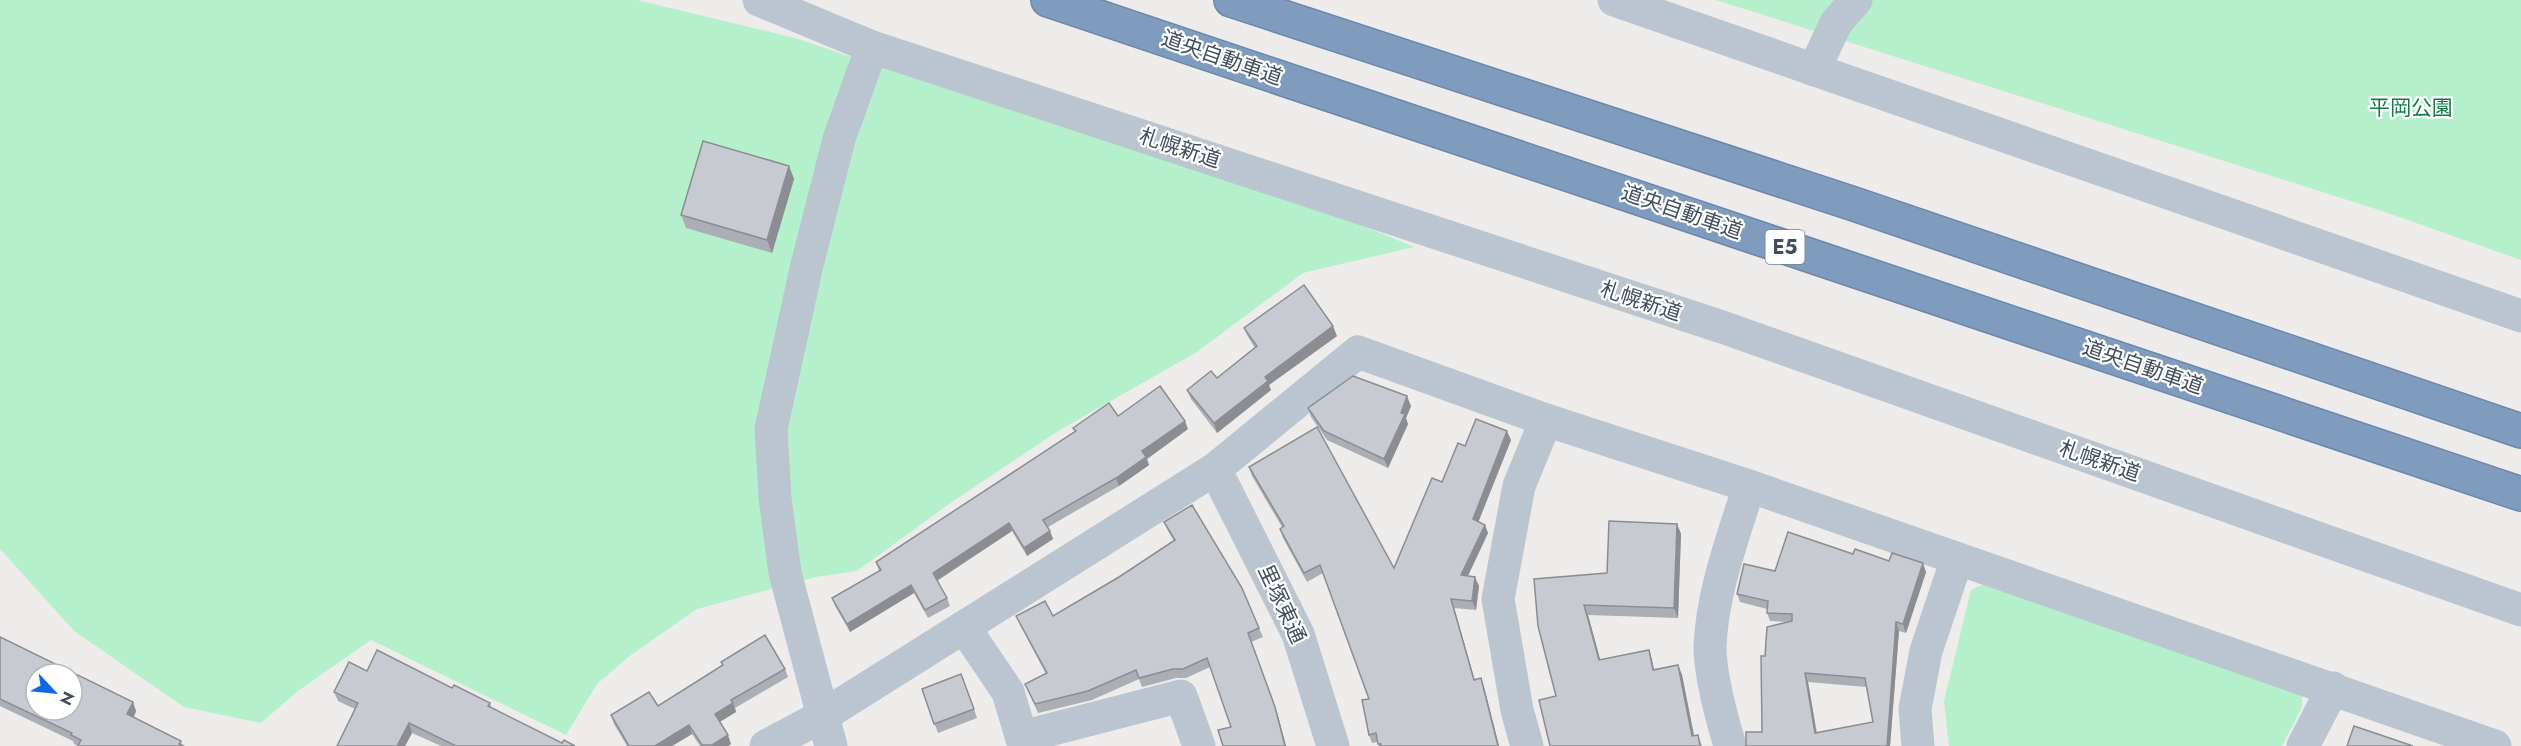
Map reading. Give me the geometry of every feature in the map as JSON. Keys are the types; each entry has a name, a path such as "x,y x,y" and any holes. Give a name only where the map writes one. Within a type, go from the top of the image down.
{"highway":[{"name":"道央自動車道","path":"1048,0 2521,494"},
{"path":"1231,0 1851,203 2521,431"}],"street":[{"name":"札幌新道","path":"759,0 873,47 1725,328 2521,610"},
{"path":"1614,0 2521,316"},
{"path":"1814,70 1836,23 1856,0"},
{"path":"828,731 785,573 775,498 771,429 806,269 839,139 873,47"},
{"path":"766,746 828,731 964,627 1215,469 1358,352 1546,420 1749,486 2495,746"},
{"path":"1527,746 1517,710 1498,598 1519,486 1546,420"},
{"name":"里塚東通","path":"1215,469 1298,634 1333,746"},
{"path":"1730,746 1720,714 1710,648 1717,590 1749,486"},
{"path":"1918,746 1915,709 1926,651 1957,559"},
{"path":"964,627 1008,692 1023,742 1181,696 1199,746"},
{"path":"2303,746 2333,688"}],"green space":[{"path":"0,0 637,0 795,38 938,86 1266,185 1414,247 1303,273 1197,352 1058,431 949,504 857,571 816,577 697,609 631,655 597,684 566,735 371,640 298,691 261,723 184,707 74,631 0,549"},
{"name":"平岡公園","path":"1716,0 2521,0 2521,260 2382,211"},
{"path":"1984,584 2302,695 2302,707 2282,746 1949,746 1944,701 1971,590"}],"building":[{"path":"703,141 789,166 767,240 681,215"},
{"path":"1304,285 1333,326 1265,377 1268,381 1214,423 1187,390 1211,371 1217,378 1257,346 1244,328"},
{"path":"1353,376 1407,396 1401,413 1405,414 1384,459 1324,431 1308,408"},
{"path":"1160,386 1185,421 1142,451 1146,457 1116,478 1043,520 1050,531 1024,548 1009,523 933,573 947,598 925,610 911,585 847,624 832,598 881,570 876,562 1076,431 1073,428 1109,403 1118,416"},
{"path":"1476,419 1507,431 1473,519 1485,525 1461,575 1475,577 1472,601 1451,599 1474,680 1481,678 1498,746 1381,746 1378,744 1376,733 1369,735 1362,700 1369,699 1320,565 1304,573 1280,529 1284,526 1249,467 1317,427 1394,568 1432,478 1442,482 1458,443 1465,446"},
{"path":"1192,505 1242,588 1259,628 1248,633 1275,707 1285,746 1223,746 1218,730 1231,727 1207,658 1183,669 1173,669 1139,678 1136,670 1088,691 1035,704 1025,684 1047,673 1016,616 1045,601 1053,616 1119,577 1175,540 1164,522"},
{"path":"1609,521 1677,524 1674,608 1584,605 1599,660 1649,650 1653,670 1678,665 1692,736 1698,735 1700,746 1550,746 1539,700 1556,696 1538,626 1534,579 1607,573"},
{"path":"1788,532 1853,554 1855,549 1889,561 1892,553 1923,563 1903,624 1896,622 1887,746 1746,746 1746,732 1762,732 1761,656 1765,656 1767,627 1792,621 1792,614 1767,613 1768,601 1737,594 1744,564 1775,571","holes":["1805,673 1865,678 1873,722 1815,733"]},
{"path":"765,635 785,669 731,700 733,703 715,714 728,735 712,745 702,745 689,725 655,746 629,746 611,715 649,692 658,706 723,665 721,662"},
{"path":"0,637 51,662 24,662 24,710 0,699"},
{"path":"377,650 452,688 454,685 490,703 488,706 562,743 564,740 575,746 456,746 409,723 397,746 337,746 358,703 334,692 349,662 367,671"},
{"path":"961,674 974,709 934,724 922,689"},
{"path":"84,678 133,702 127,714 181,741 179,744 184,746 78,746 81,740 71,735 72,733 49,722 84,722"},
{"path":"2354,726 2413,746 2347,746"}]}
